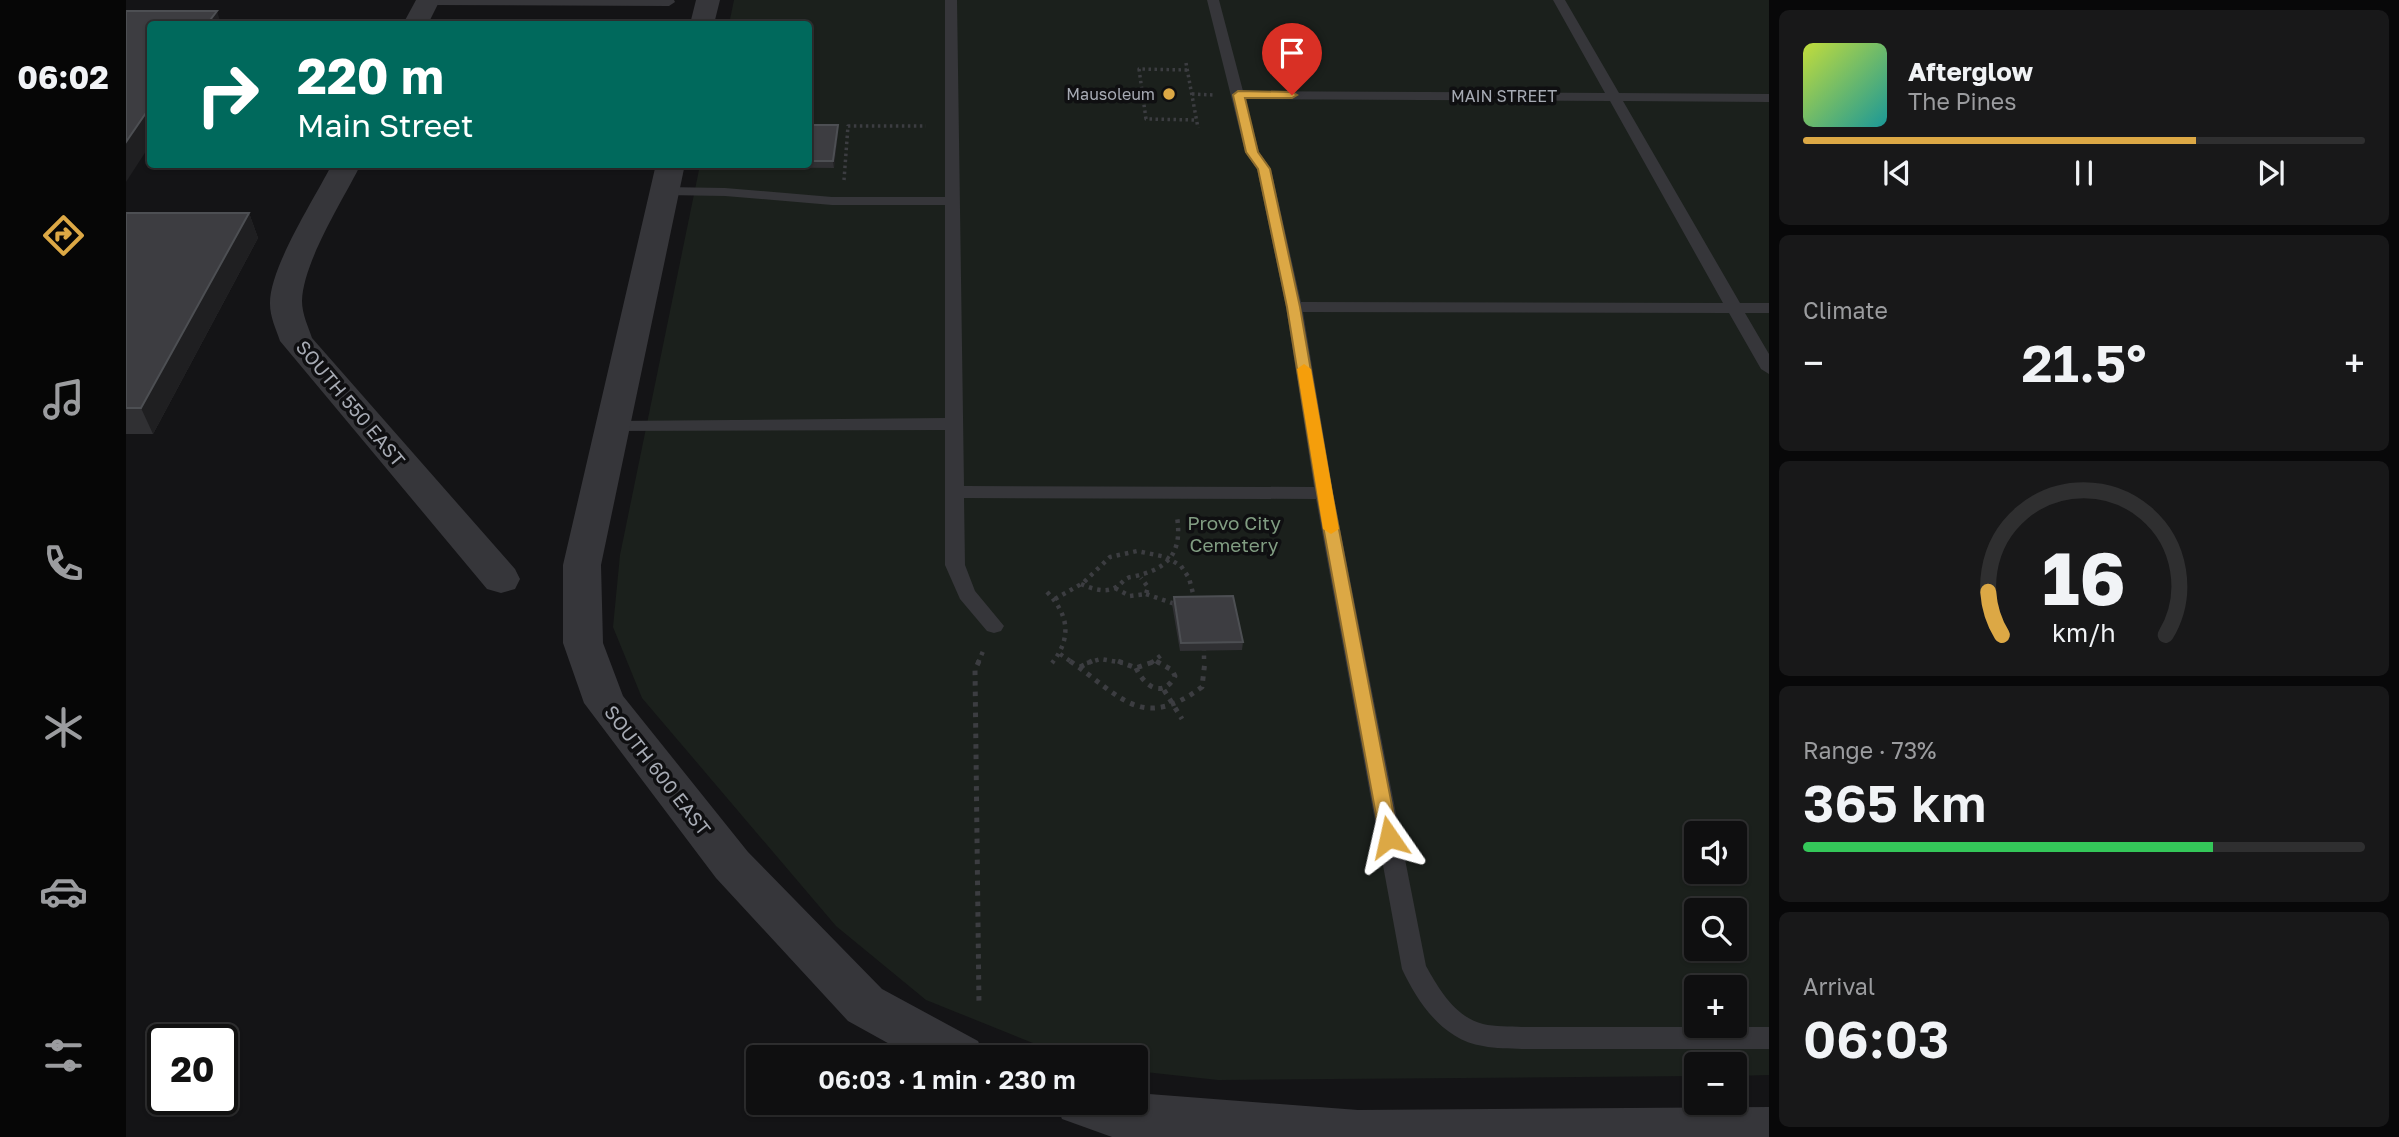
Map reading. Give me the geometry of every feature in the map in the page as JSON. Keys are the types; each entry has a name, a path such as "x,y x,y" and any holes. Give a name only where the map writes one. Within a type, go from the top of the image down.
{"street":[{"path":"703,21 708,0"},
{"path":"418,21 428,1"},
{"name":"SOUTH 550 EAST","path":"345,168 298,263 286,298 289,321 297,341 500,579"},
{"name":"SOUTH 600 EAST","path":"668,178 582,565 583,643 605,703 732,865 866,1005 937,1045"},
{"path":"1119,1115 1358,1135 1769,1132"}],"lane":[{"path":"951,0 955,565 967,594 994,626"},
{"path":"1213,0 1252,152 1264,169 1294,307 1324,493 1414,969 1435,1004 1458,1024 1481,1035 1522,1038 1769,1038"},
{"path":"1559,0 1769,369"},
{"path":"428,1 669,2"},
{"name":"MAIN STREET","path":"1238,95 1769,98"},
{"path":"668,178 725,192 842,201 951,201"},
{"path":"1294,307 1769,309"},
{"path":"613,427 952,424"},
{"path":"956,492 1324,493"}],"path":[{"path":"1186,62 1198,128"},
{"path":"1187,70 1139,69 1146,119 1197,120"},
{"path":"842,201 848,126 951,126"},
{"path":"1081,584 1095,590 1115,588 1129,577 1141,578 1150,574 1168,558 1180,536 1173,492"},
{"path":"1055,599 1081,584 1108,558 1122,552 1141,551 1168,558 1181,565 1188,575 1196,608 1146,594 1129,597 1115,588"},
{"path":"1141,578 1148,587 1146,594"},
{"path":"1047,592 1055,599 1066,620 1068,632 1067,642 1052,663"},
{"path":"979,1006 975,670 994,626"},
{"path":"1060,654 1121,700 1150,708 1175,706 1202,687 1205,657 1203,645"},
{"path":"1080,667 1099,657 1136,668 1156,661 1164,653"},
{"path":"1136,668 1143,684 1164,690 1171,685 1175,676 1172,670 1156,661"},
{"path":"1164,690 1182,719"}],"green space":[{"name":"Provo City Cemetery","path":"734,0 1769,0 1769,1075 1747,1076 1747,1052 1684,1052 1684,1076 1218,1080 1148,1072 1148,1045 1038,1045 926,1000 836,926 642,698 613,627 620,555 699,168 812,168 812,21 730,21"}],"building":[{"path":"126,11 217,11 209,21 147,21 147,111 126,142"},
{"path":"812,125 838,125 833,161 812,161"},
{"path":"126,213 249,213 141,408 126,408"},
{"path":"1233,596 1243,642 1181,643 1174,597"}],"slow traffic":[{"path":"1304,369 1331,529"}],"place":[{"name":"Mausoleum","path":"1169,94"}],"route":[{"path":"1292,95 1238,95 1252,152 1264,169 1294,307 1324,493 1389,837"}]}
